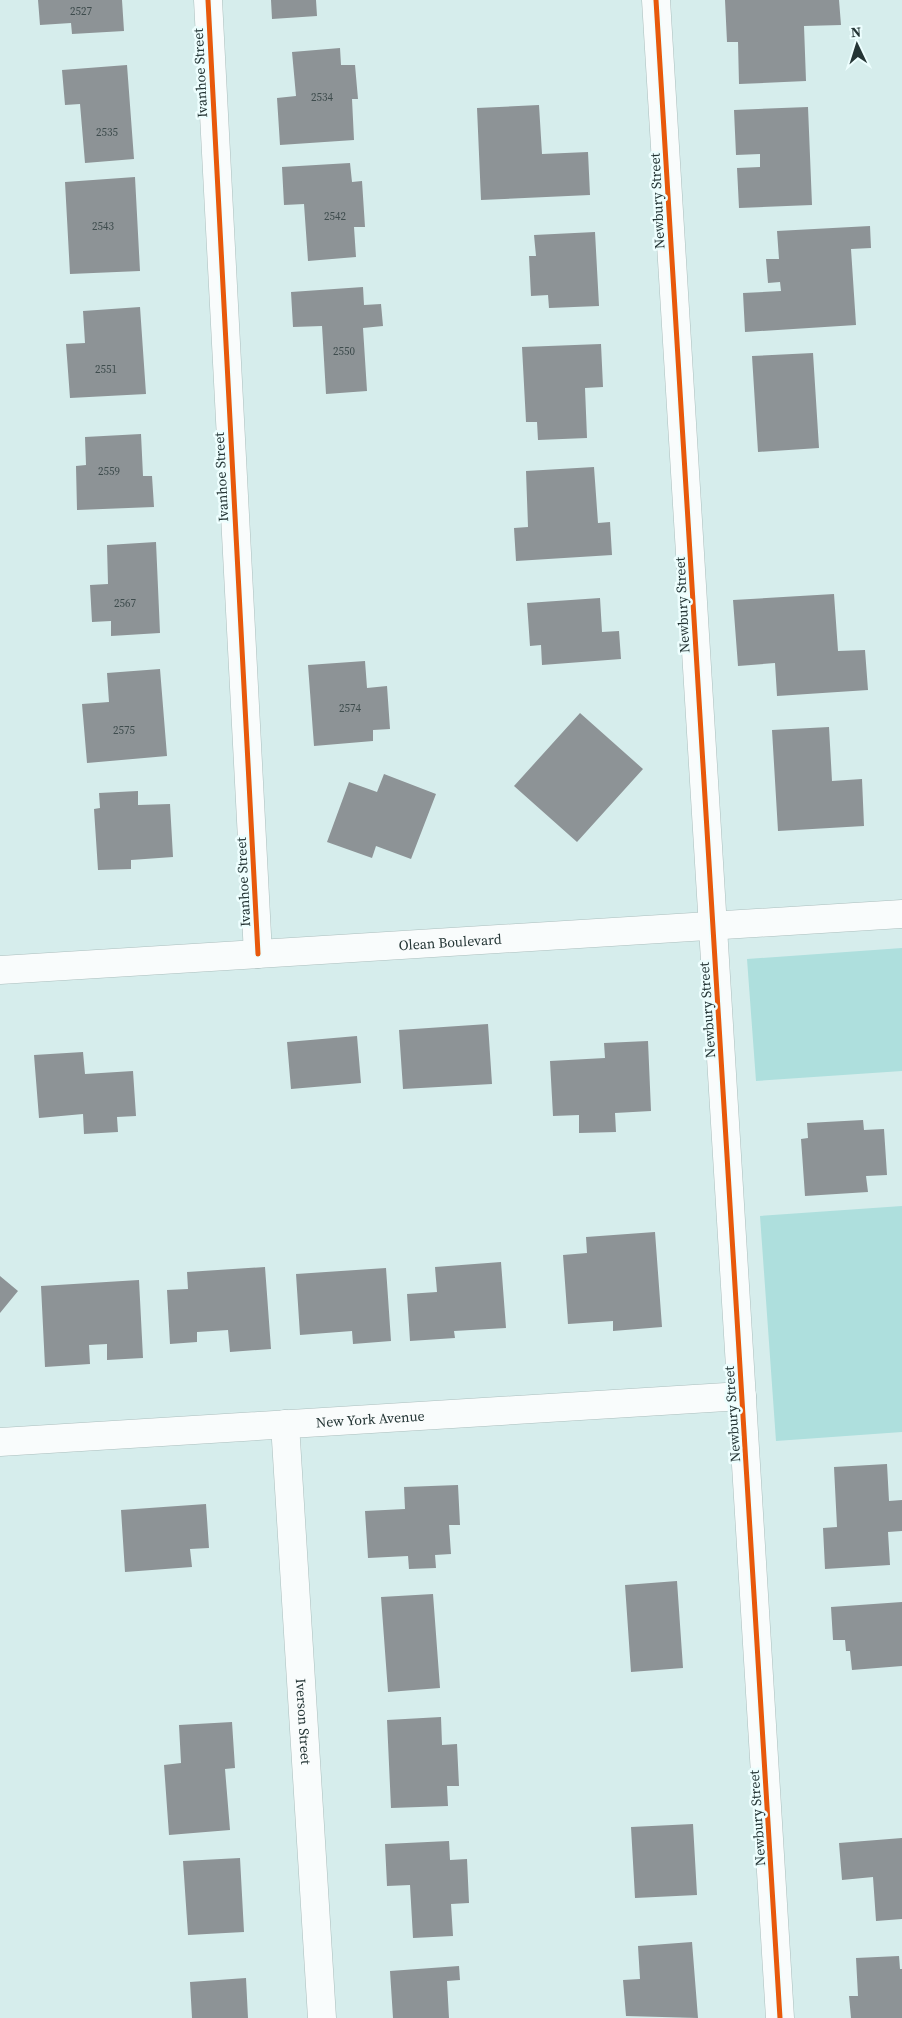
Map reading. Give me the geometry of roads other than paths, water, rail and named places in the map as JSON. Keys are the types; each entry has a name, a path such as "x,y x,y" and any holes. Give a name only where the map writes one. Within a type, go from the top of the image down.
{"street":[{"name":"Ivanhoe Street","path":"208,0 258,954"},
{"name":"Newbury Street","path":"656,0 780,2018"},
{"name":"Olean Boulevard","path":"0,970 902,914"},
{"name":"New York Avenue","path":"0,1442 742,1396"},
{"name":"Iverson Street","path":"285,1424 322,2018"}]}
